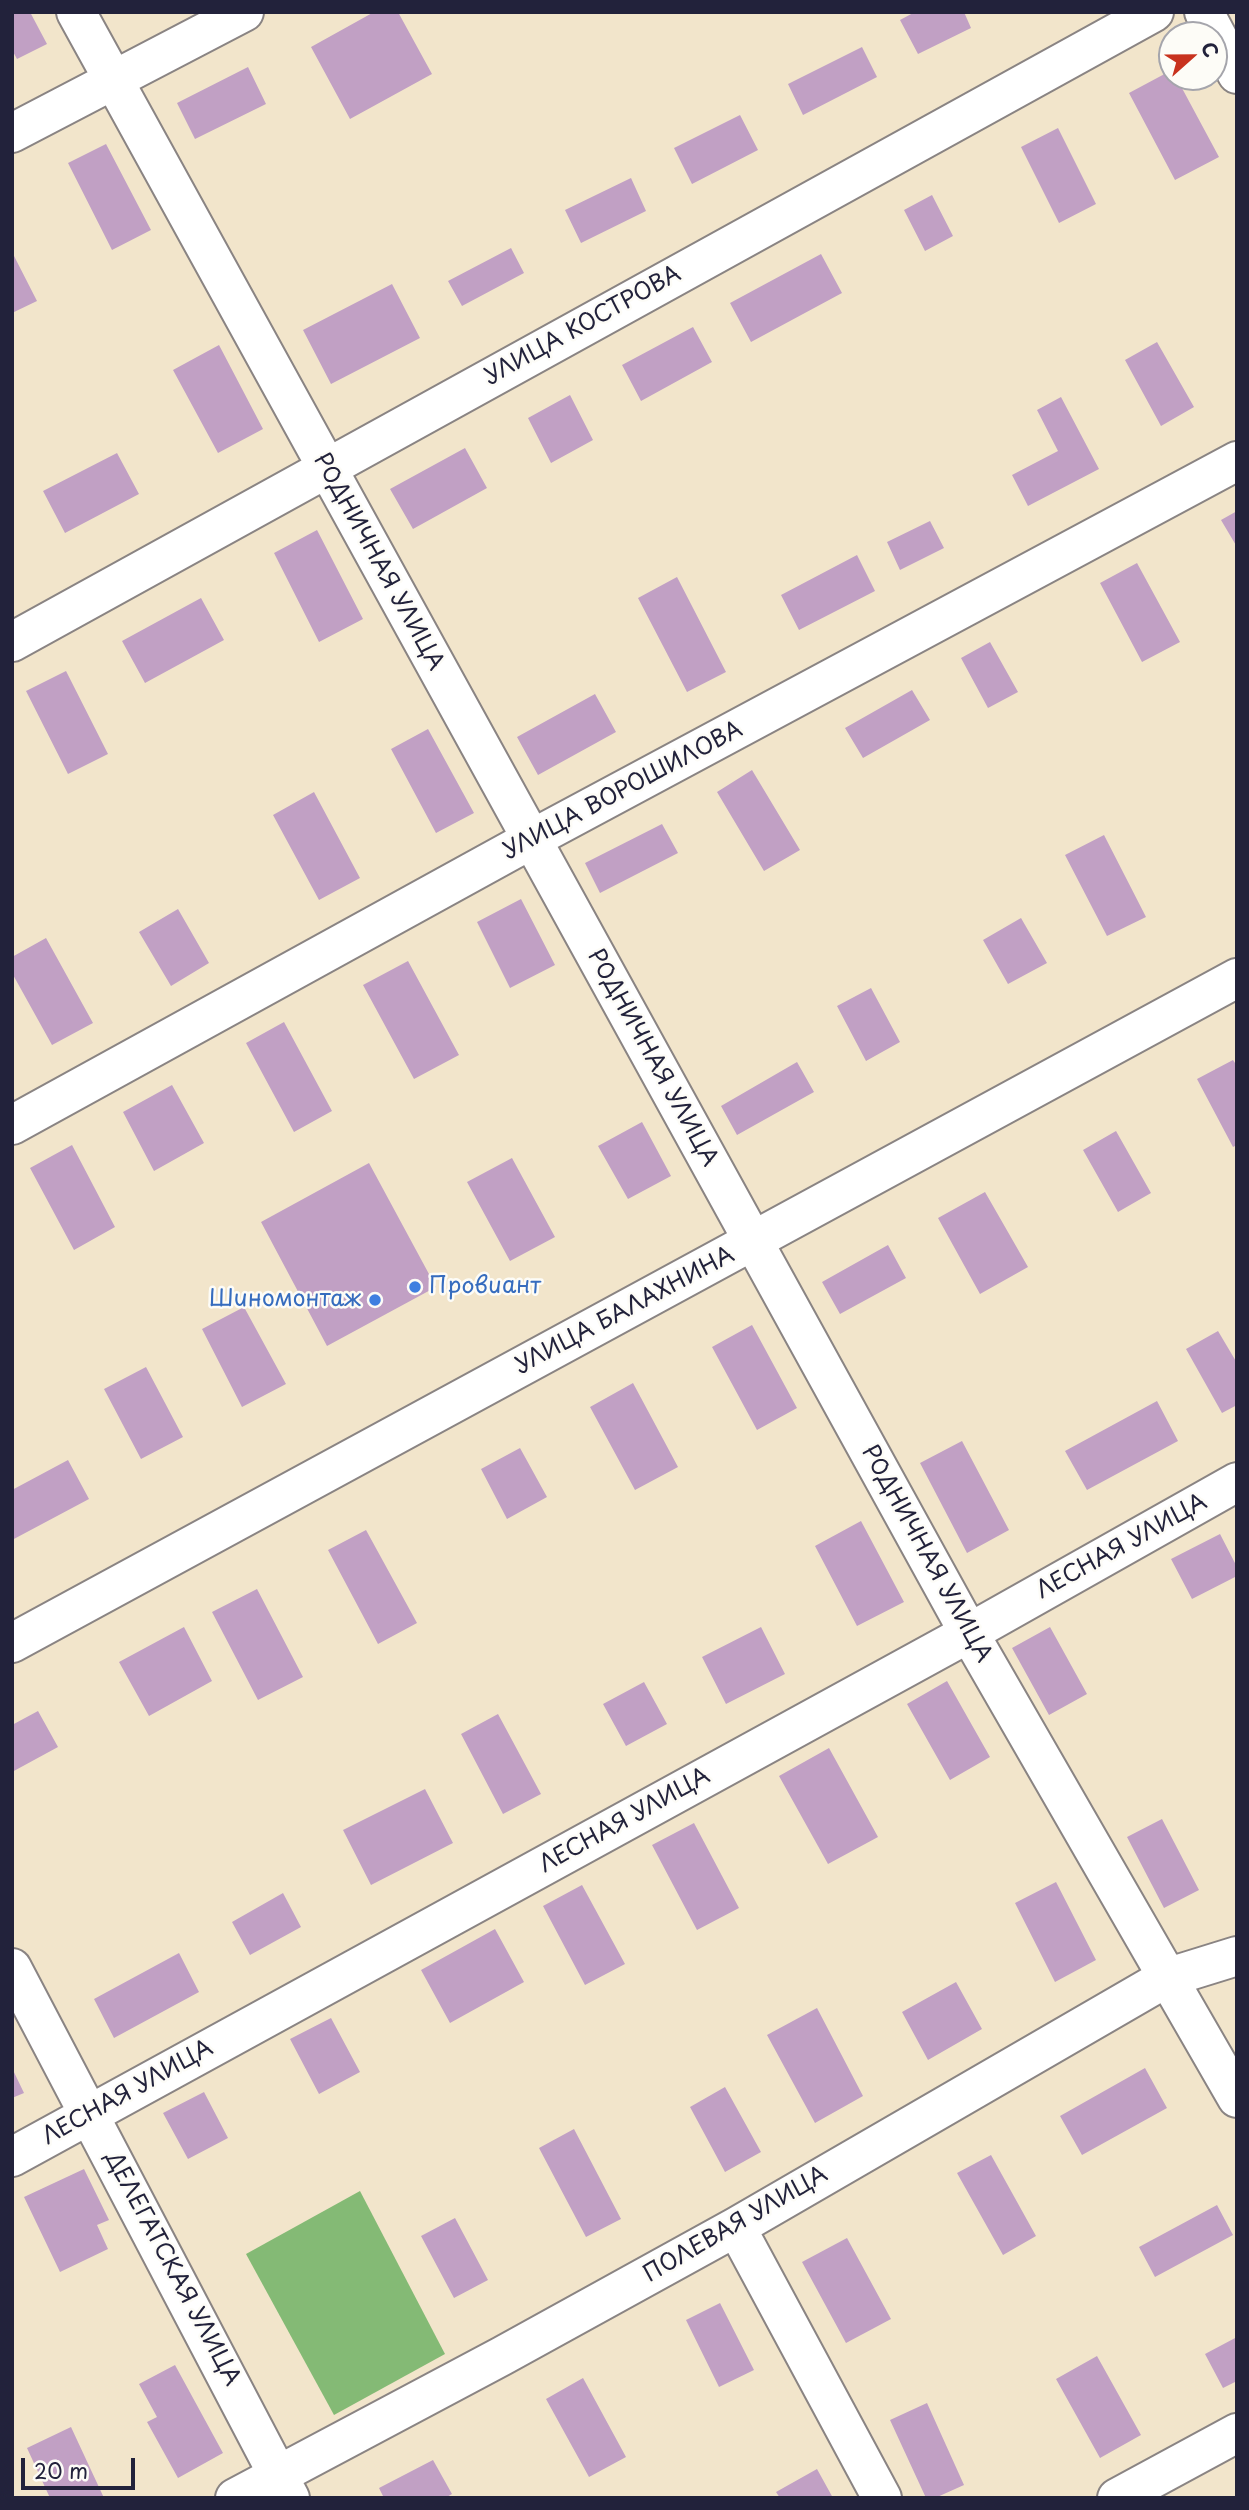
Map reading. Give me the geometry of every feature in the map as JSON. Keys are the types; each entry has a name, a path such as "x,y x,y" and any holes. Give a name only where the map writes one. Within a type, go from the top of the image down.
{"street":[{"name":"РОДНИЧНАЯ УЛИЦА","path":"76,12 969,1633 1237,2098"},
{"path":"12,133 244,12"},
{"name":"УЛИЦА КОСТРОВА","path":"12,642 1154,12"},
{"path":"1204,12 1237,74"},
{"name":"УЛИЦА ВОРОШИЛОВА","path":"12,1125 532,839 1237,461"},
{"name":"УЛИЦА БАЛАХНИНА","path":"12,1643 1237,978"},
{"name":"ЛЕСНАЯ УЛИЦА","path":"12,2157 969,1633 1237,1482"},
{"name":"ПОЛЕВАЯ УЛИЦА","path":"235,2498 285,2485 502,2356 736,2227 1166,1978 1237,1956"},
{"name":"ДЕЛЕГАТСКАЯ УЛИЦА","path":"12,1968 285,2485"},
{"path":"736,2227 882,2498"},
{"path":"1117,2498 1237,2433"}],"green space":[{"path":"360,2191 445,2354 334,2415 246,2254"}],"building":[{"path":"12,12 30,12 47,44 17,59 12,50"},
{"path":"374,12 398,12 432,74 350,119 311,47"},
{"path":"915,12 964,12 971,28 918,54 900,20"},
{"path":"862,47 877,77 803,115 788,84"},
{"path":"248,67 266,104 195,139 177,103"},
{"path":"1158,77 1158,91 1184,91 1219,157 1175,180 1129,93"},
{"path":"740,115 758,150 692,184 674,148"},
{"path":"1058,128 1096,204 1059,223 1021,147"},
{"path":"106,144 151,230 112,250 68,163"},
{"path":"631,178 646,211 581,243 565,210"},
{"path":"932,195 953,236 925,251 904,210"},
{"path":"511,248 524,273 462,306 448,281"},
{"path":"12,252 37,301 12,313"},
{"path":"821,254 842,293 751,342 730,303"},
{"path":"392,284 420,338 331,384 303,330"},
{"path":"693,327 712,362 641,401 622,365"},
{"path":"1157,342 1194,407 1161,426 1125,360"},
{"path":"219,345 263,429 218,453 173,370"},
{"path":"570,395 593,440 551,463 528,418"},
{"path":"1061,397 1099,469 1028,506 1012,475 1058,451 1037,410"},
{"path":"465,448 487,488 413,529 390,489"},
{"path":"117,453 139,494 65,533 43,491"},
{"path":"1237,511 1237,547 1221,520"},
{"path":"930,521 944,548 900,570 887,542"},
{"path":"317,530 363,619 319,642 274,553"},
{"path":"857,555 875,591 799,630 781,595"},
{"path":"1137,563 1180,642 1142,662 1100,583"},
{"path":"677,577 726,672 687,692 638,598"},
{"path":"201,598 224,640 145,683 122,641"},
{"path":"990,642 1018,692 988,708 961,658"},
{"path":"66,671 108,754 68,774 26,691"},
{"path":"912,690 930,720 863,758 845,728"},
{"path":"595,694 616,732 538,775 517,737"},
{"path":"428,729 474,813 436,833 391,749"},
{"path":"752,770 800,850 764,871 717,792"},
{"path":"314,792 360,878 319,900 273,815"},
{"path":"662,824 678,853 600,893 585,863"},
{"path":"1104,835 1146,917 1107,936 1065,855"},
{"path":"521,899 555,965 510,988 477,922"},
{"path":"178,909 209,963 171,986 139,932"},
{"path":"1021,918 1047,963 1008,984 983,940"},
{"path":"46,938 93,1023 52,1045 12,973 12,957"},
{"path":"408,961 459,1055 414,1079 363,985"},
{"path":"871,988 900,1042 866,1061 837,1006"},
{"path":"284,1022 332,1111 294,1132 246,1043"},
{"path":"1233,1060 1237,1066 1237,1145 1233,1147 1197,1079"},
{"path":"797,1062 814,1092 737,1135 721,1106"},
{"path":"172,1085 204,1143 154,1171 123,1112"},
{"path":"642,1122 671,1176 628,1199 598,1146"},
{"path":"1116,1131 1151,1193 1118,1212 1083,1150"},
{"path":"72,1145 115,1227 74,1250 30,1168"},
{"path":"512,1158 555,1237 510,1261 467,1182"},
{"path":"369,1163 436,1287 327,1346 261,1222"},
{"path":"985,1192 1028,1267 980,1294 938,1218"},
{"path":"888,1245 906,1278 840,1314 822,1282"},
{"path":"244,1307 286,1384 242,1407 202,1329"},
{"path":"752,1325 797,1408 757,1430 712,1347"},
{"path":"1218,1331 1237,1363 1237,1405 1222,1413 1186,1349"},
{"path":"146,1367 183,1437 141,1459 104,1389"},
{"path":"633,1383 678,1467 635,1490 590,1407"},
{"path":"1157,1401 1178,1441 1087,1490 1065,1451"},
{"path":"962,1441 1009,1530 967,1553 920,1463"},
{"path":"520,1448 547,1497 507,1519 481,1469"},
{"path":"68,1460 89,1499 12,1540 12,1490"},
{"path":"861,1521 904,1602 857,1626 815,1546"},
{"path":"366,1530 417,1623 378,1644 328,1550"},
{"path":"1220,1534 1237,1567 1237,1576 1192,1599 1171,1559"},
{"path":"257,1589 303,1677 258,1700 212,1612"},
{"path":"184,1627 212,1681 149,1716 119,1662"},
{"path":"761,1627 785,1674 726,1704 702,1657"},
{"path":"1050,1627 1087,1694 1049,1715 1012,1648"},
{"path":"947,1681 990,1757 950,1780 907,1704"},
{"path":"644,1682 667,1724 626,1746 603,1704"},
{"path":"38,1711 58,1747 12,1772 12,1725"},
{"path":"498,1714 541,1794 503,1814 461,1734"},
{"path":"829,1748 878,1837 828,1864 779,1776"},
{"path":"425,1789 453,1843 371,1885 343,1830"},
{"path":"1162,1819 1199,1890 1164,1908 1127,1837"},
{"path":"694,1823 739,1908 697,1930 652,1845"},
{"path":"1056,1882 1096,1960 1055,1982 1015,1903"},
{"path":"582,1885 625,1964 585,1985 543,1906"},
{"path":"283,1893 301,1927 250,1955 232,1922"},
{"path":"495,1929 524,1982 450,2023 421,1970"},
{"path":"179,1953 199,1992 114,2038 94,1999"},
{"path":"956,1982 982,2029 928,2060 902,2012"},
{"path":"817,2008 863,2096 815,2123 767,2035"},
{"path":"331,2018 360,2072 319,2094 290,2039"},
{"path":"12,2068 24,2093 12,2098"},
{"path":"1145,2068 1167,2108 1082,2155 1060,2116"},
{"path":"725,2087 761,2152 725,2172 690,2107"},
{"path":"204,2092 228,2138 188,2159 163,2113"},
{"path":"574,2129 621,2219 586,2237 539,2148"},
{"path":"991,2155 1036,2236 1003,2255 957,2173"},
{"path":"84,2169 109,2220 97,2225 108,2249 60,2272 24,2197"},
{"path":"1217,2205 1233,2235 1155,2277 1139,2247"},
{"path":"455,2218 488,2280 454,2298 421,2236"},
{"path":"847,2238 891,2319 846,2343 802,2262"},
{"path":"720,2303 754,2370 719,2387 686,2320"},
{"path":"1237,2337 1237,2381 1223,2388 1205,2354"},
{"path":"1097,2356 1141,2435 1100,2458 1056,2379"},
{"path":"175,2365 223,2453 178,2478 147,2422 157,2417 139,2384"},
{"path":"583,2378 626,2457 589,2477 546,2399"},
{"path":"927,2403 964,2485 935,2498 926,2498 890,2420"},
{"path":"71,2427 104,2498 50,2498 27,2448"},
{"path":"433,2460 452,2494 445,2498 384,2498 379,2488"},
{"path":"817,2469 833,2498 780,2498 776,2492"}],"place":[{"name":"Провиант","path":"415,1287"},
{"name":"Шиномонтаж","path":"375,1300"}]}
